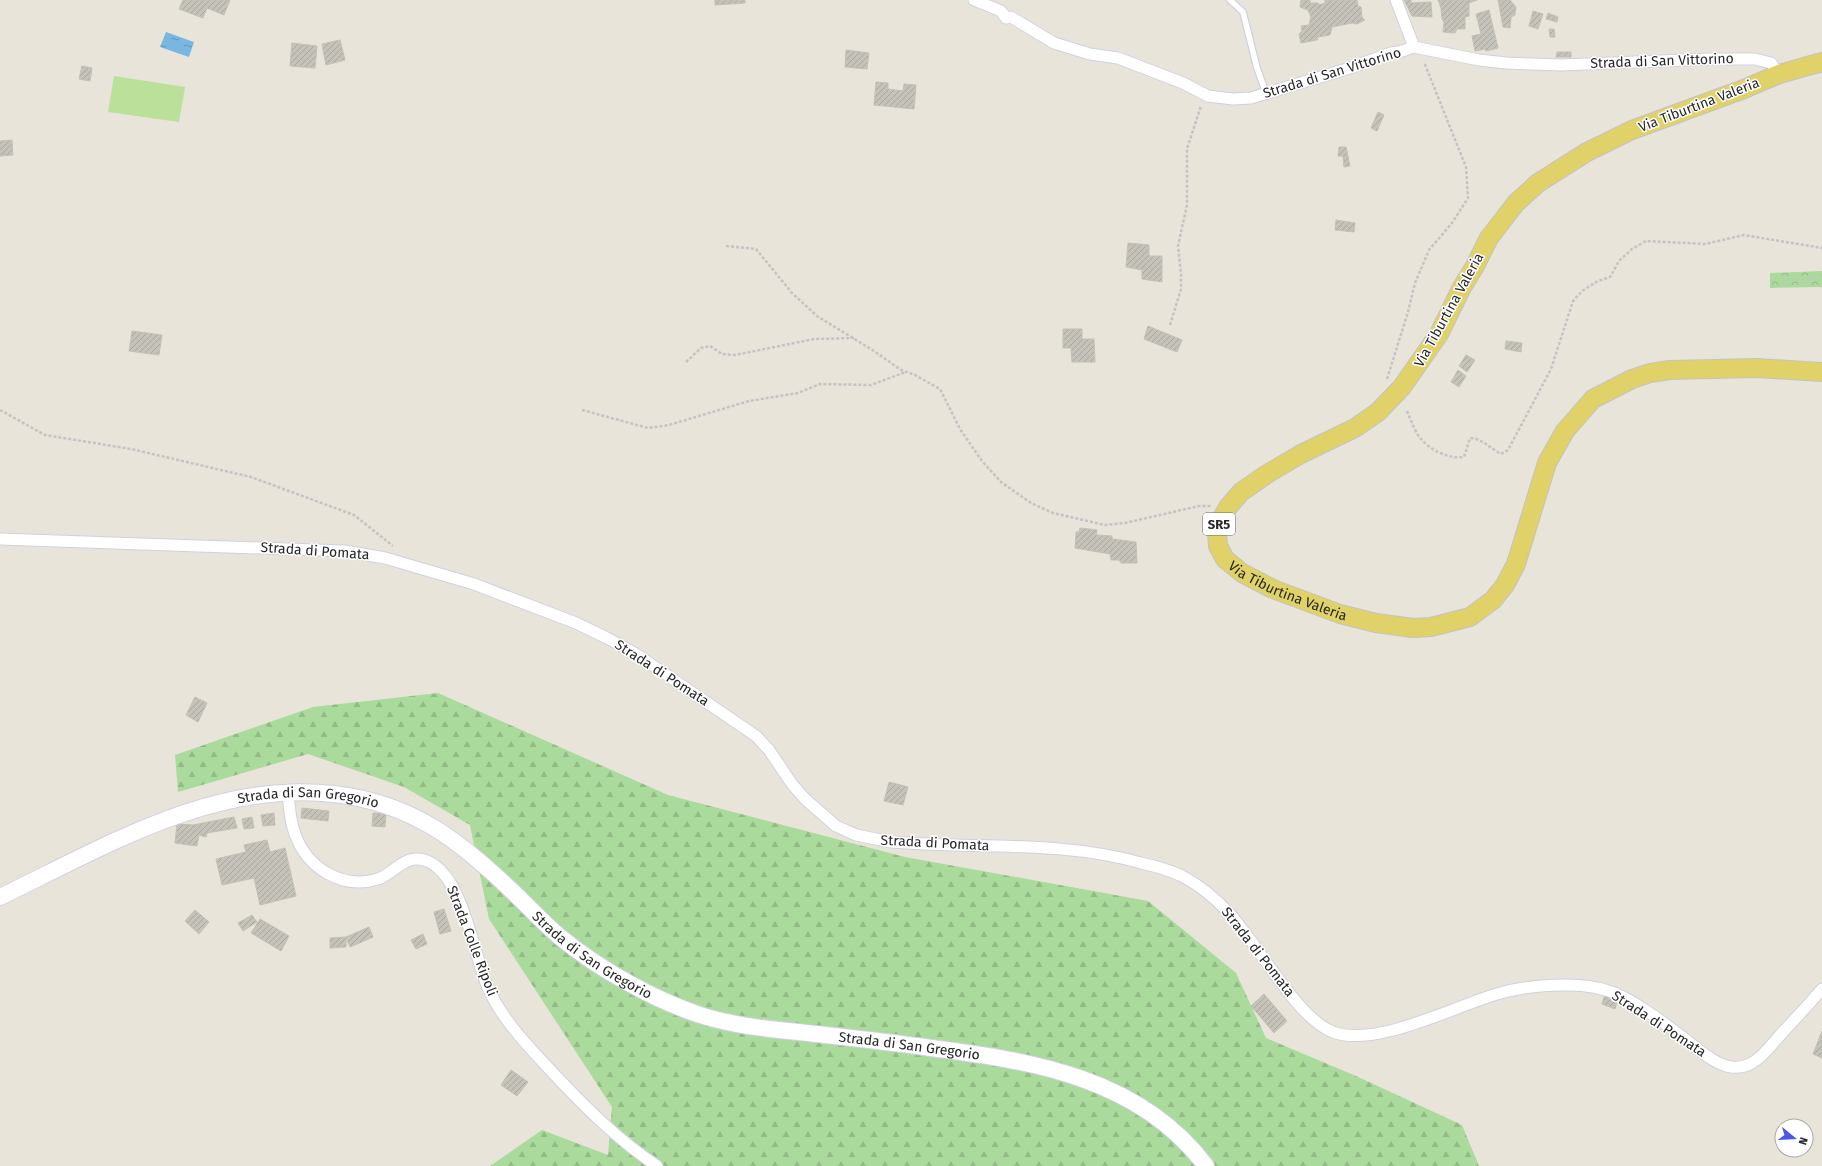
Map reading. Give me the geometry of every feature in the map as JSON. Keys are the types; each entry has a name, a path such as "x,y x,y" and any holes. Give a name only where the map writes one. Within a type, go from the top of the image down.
{"main road":[{"name":"Via Tiburtina Valeria","path":"1822,62 1779,74 1744,89 1632,130 1569,162 1551,173 1526,193 1516,203 1489,238 1476,266 1461,289 1439,334 1402,387 1378,412 1355,428 1301,454 1267,474 1241,492 1229,506 1221,519 1217,532 1218,546 1225,559 1247,576 1273,589 1340,614 1376,623 1413,628 1431,627 1470,617 1493,600 1506,585 1516,564 1547,463 1565,431 1593,399 1632,379 1670,370 1757,368 1822,372"}],"street":[{"name":"Strada di San Vittorino","path":"974,0 1001,11 1006,18 1011,17 1054,43 1090,54 1118,58 1153,70 1215,97 1238,99 1251,98 1266,92 1353,67 1391,53 1416,48 1439,51 1479,60 1506,63 1561,65 1710,59 1755,59 1771,63 1779,74"},
{"path":"1396,0 1416,48"},
{"name":"Strada di Pomata","path":"0,539 345,550 396,561 486,589 580,625 607,638 636,654 742,725 763,743 792,784 809,802 828,820 849,833 891,842 1067,849 1094,852 1155,866 1182,876 1207,892 1224,908 1248,934 1276,975 1307,1014 1323,1028 1337,1034 1358,1036 1382,1032 1427,1020 1482,999 1514,990 1545,986 1582,986 1601,988 1620,995 1651,1015 1708,1056 1726,1066 1740,1067 1753,1062 1765,1052 1822,989"},
{"name":"Strada di San Gregorio","path":"0,897 124,837 171,818 229,800 288,792 325,793 353,797 388,807 432,826 448,836 472,854 554,932 572,947 628,982 682,1008 739,1025 974,1054 1075,1076 1114,1091 1157,1117 1184,1140 1206,1166"},
{"name":"Strada Colle Ripoli","path":"288,792 290,818 297,840 307,857 326,873 342,880 366,882 380,878 406,861 417,859 430,862 443,873 454,889 489,988 513,1029 591,1112 620,1139 657,1166"}],"lane":[{"path":"1230,0 1243,12 1257,68 1266,92"}],"path":[{"path":"1386,382 1408,312 1415,283 1429,250 1452,223 1468,198 1466,167 1416,48"},
{"path":"1170,325 1180,289 1181,273 1178,246 1187,205 1186,149 1201,110 1204,93"},
{"path":"1407,411 1421,439 1436,451 1456,458 1464,457 1470,438 1478,438 1491,449 1500,454 1508,450 1551,368 1573,301 1582,291 1598,281 1610,277 1619,261 1632,249 1646,241 1705,244 1744,235 1822,248"},
{"path":"726,246 756,249 792,294 817,316 854,338 901,370 915,375 940,389 960,429 982,461 1001,482 1038,507 1071,518 1105,525 1125,524 1199,506 1216,506"},
{"path":"1782,280 1822,278"},
{"path":"686,362 702,348 710,346 722,354 736,355 814,339 854,338"},
{"path":"582,410 648,428 669,425 749,401 798,393 820,384 871,385 906,372"},
{"path":"0,410 45,435 131,449 251,477 354,515 395,548"}],"green space":[{"path":"114,76 185,87 179,122 108,112"},
{"path":"1822,271 1822,287 1770,288 1770,273"},
{"path":"438,693 668,795 905,857 1148,901 1236,973 1266,1038 1356,1076 1462,1125 1479,1166 490,1166 542,1130 608,1155 612,1107 489,919 470,825 404,787 308,754 178,792 175,755 313,707"}],"water":[{"path":"166,32 194,42 189,57 160,47"}],"building":[{"path":"183,0 230,0 224,15 207,8 203,18 179,9"},
{"path":"715,0 745,0 745,3 715,5"},
{"path":"1301,0 1310,0 1310,3 1318,3 1319,5 1325,3 1325,0 1357,0 1358,6 1361,7 1362,17 1365,20 1357,24 1352,23 1332,27 1330,35 1318,37 1317,40 1301,43 1299,34 1302,31 1301,26 1309,25 1311,17 1308,10 1300,7"},
{"path":"1404,0 1411,0 1411,3 1431,2 1432,17 1412,16"},
{"path":"1438,0 1477,0 1469,3 1469,16 1465,17 1465,29 1457,29 1455,33 1443,32 1444,22"},
{"path":"1498,0 1510,0 1516,7 1515,15 1511,17 1510,28 1503,27"},
{"path":"1489,10 1498,48 1486,51 1485,49 1475,51 1472,36 1481,34 1476,14"},
{"path":"1533,11 1543,14 1538,29 1529,26"},
{"path":"1548,13 1558,17 1557,22 1546,19"},
{"path":"1549,29 1554,29 1555,37 1550,37"},
{"path":"340,40 345,60 326,65 322,44"},
{"path":"292,43 317,46 315,68 290,66"},
{"path":"846,50 869,53 867,69 845,67"},
{"path":"1557,52 1571,52 1571,57 1556,57"},
{"path":"82,66 92,68 90,81 79,79"},
{"path":"876,82 888,83 888,89 903,91 904,84 916,85 914,109 874,105"},
{"path":"1378,112 1384,115 1377,131 1371,128"},
{"path":"12,140 13,155 0,156 0,141"},
{"path":"1339,147 1346,147 1350,166 1344,167 1343,156 1338,156"},
{"path":"1336,220 1355,223 1354,232 1335,230"},
{"path":"1128,243 1149,245 1149,256 1162,256 1162,282 1142,279 1142,270 1126,267"},
{"path":"1148,326 1182,340 1177,352 1144,339"},
{"path":"1063,329 1082,329 1082,339 1094,339 1095,362 1072,362 1071,348 1063,348"},
{"path":"132,331 162,335 159,355 129,351"},
{"path":"1506,341 1522,343 1521,352 1505,349"},
{"path":"1466,355 1475,360 1467,372 1459,366"},
{"path":"1458,370 1466,376 1459,387 1451,382"},
{"path":"1080,528 1097,530 1096,535 1112,536 1112,539 1136,542 1137,563 1121,563 1119,560 1111,560 1110,554 1075,548 1076,532 1079,532"},
{"path":"195,697 207,703 198,722 186,715"},
{"path":"889,782 908,787 903,805 884,801"},
{"path":"302,808 329,811 328,821 301,818"},
{"path":"274,813 275,825 263,826 261,815"},
{"path":"373,813 386,814 385,827 372,826"},
{"path":"234,817 237,828 207,833 206,837 199,835 197,846 175,843 177,824 193,825"},
{"path":"252,817 254,828 244,829 242,819"},
{"path":"267,840 270,852 285,848 296,896 260,905 254,878 222,885 216,859 246,852 244,845"},
{"path":"444,909 451,931 440,934 434,912"},
{"path":"195,910 209,922 199,934 185,921"},
{"path":"252,915 257,922 243,931 238,923"},
{"path":"260,919 289,936 281,951 251,933"},
{"path":"369,927 373,937 350,947 346,937"},
{"path":"423,934 427,944 416,949 411,940"},
{"path":"346,937 346,947 330,948 330,938"},
{"path":"1264,994 1287,1021 1274,1033 1251,1006"},
{"path":"1605,994 1618,998 1615,1009 1602,1004"},
{"path":"1822,1031 1822,1058 1813,1054"},
{"path":"511,1070 528,1082 517,1096 501,1085"}]}
